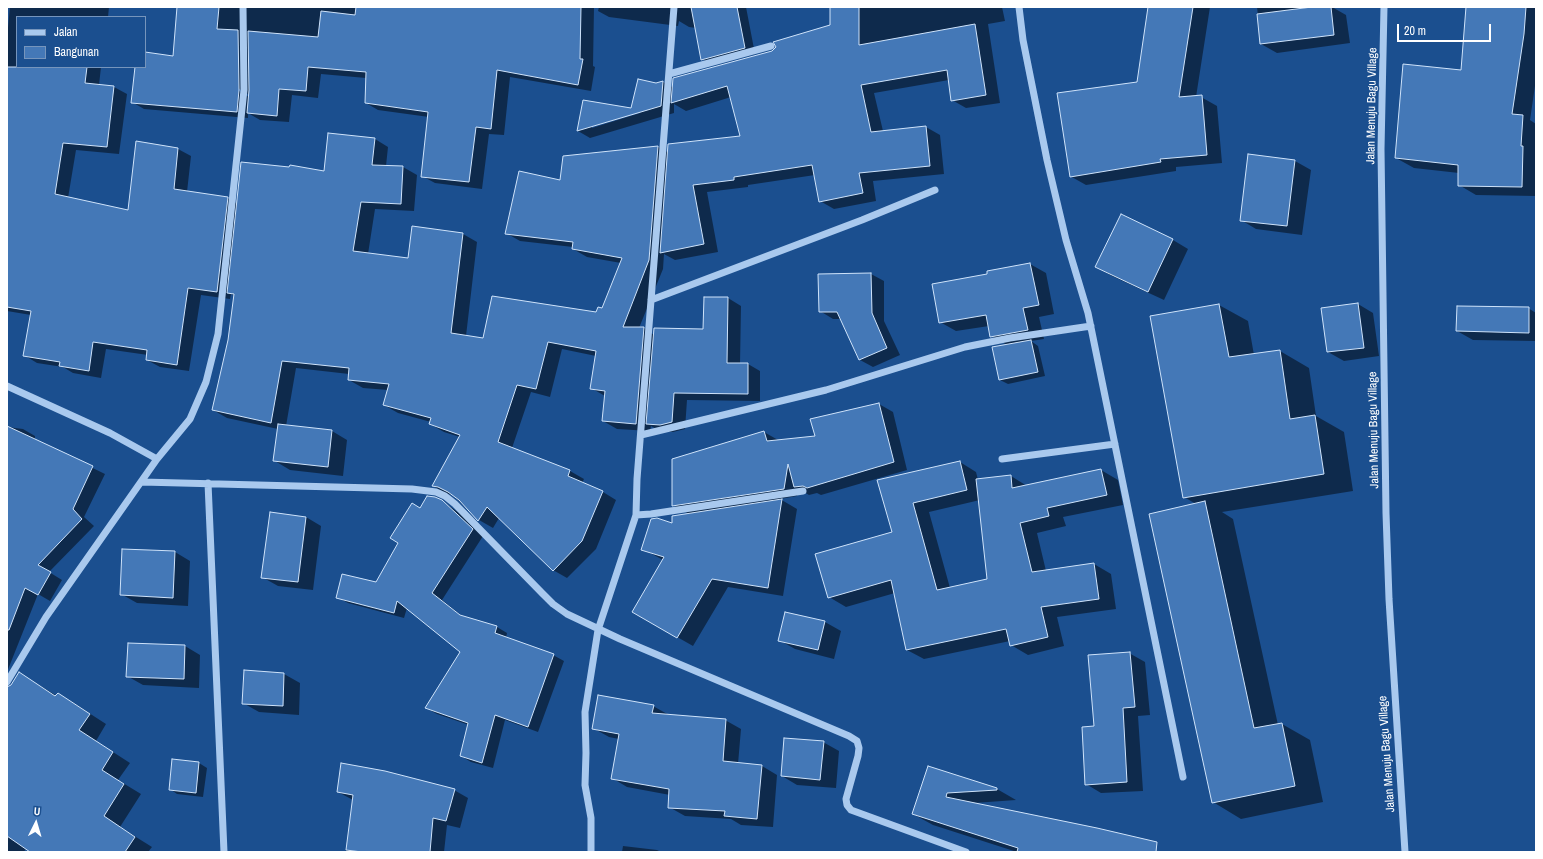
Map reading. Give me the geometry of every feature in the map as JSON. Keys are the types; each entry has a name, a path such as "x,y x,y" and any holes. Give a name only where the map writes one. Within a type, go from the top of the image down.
{"street":[{"path":"7,682 46,617 156,461 190,419 206,382 218,334 244,90 243,7"},
{"path":"591,852 591,818 585,785 585,712 598,630 636,515 674,7"},
{"path":"1019,7 1023,40 1047,160 1066,240 1091,326 1183,776"},
{"name":"Jalan Menuju Bagu Village","path":"1384,7 1381,149 1386,513 1390,607 1405,852"},
{"path":"669,74 770,46"},
{"path":"651,300 862,220 935,190"},
{"path":"641,435 826,390 966,347 1010,338 1091,326"},
{"path":"7,386 110,433 156,461"},
{"path":"1002,459 1115,444"},
{"path":"142,482 412,489 436,492 445,496 455,504 553,604 567,614 598,630 849,736 857,741 859,748 858,756 846,799 847,806 851,810 966,852"},
{"path":"208,483 224,852"},
{"path":"636,515 803,491"}],"building":[{"path":"177,7 219,7 217,29 238,30 239,90 237,112 131,103 135,68 146,68 146,52 173,56"},
{"path":"356,7 581,7 580,59 583,59 578,85 497,70 491,129 476,127 469,182 421,177 428,112 365,103 366,72 308,67 306,91 279,89 277,116 247,113 249,90 248,31 318,37 321,11 355,15"},
{"path":"691,7 737,7 745,48 701,60"},
{"path":"830,7 859,7 859,45 975,24 986,95 951,101 947,70 861,85 871,132 926,126 930,166 859,173 863,193 819,202 812,165 734,177 734,180 693,185 704,244 660,253 668,144 740,136 727,86 671,103 673,78 772,51 776,47 773,42 830,25"},
{"path":"1148,7 1193,7 1179,97 1202,95 1207,155 1160,159 1161,162 1070,177 1057,93 1137,82"},
{"path":"1312,7 1331,7 1334,35 1260,44 1257,14"},
{"path":"1466,7 1526,7 1524,34 1512,114 1523,115 1521,146 1523,146 1522,187 1458,186 1458,165 1395,158 1403,64 1461,70"},
{"path":"7,67 87,68 85,83 114,86 107,147 63,143 55,194 128,210 136,141 178,148 174,189 228,197 217,292 188,288 177,365 146,360 147,350 93,342 89,371 59,366 60,362 23,356 31,311 7,307"},
{"path":"638,79 656,83 663,81 661,106 577,131 583,100 631,108"},
{"path":"328,133 375,138 372,165 403,166 401,204 361,202 353,251 408,258 412,226 463,233 451,333 483,338 492,296 596,312 598,307 602,308 622,258 572,249 573,242 505,234 519,171 560,180 563,156 658,146 649,260 623,327 644,327 636,424 602,421 605,391 590,389 596,351 548,342 536,389 517,385 498,442 570,470 568,476 603,491 582,541 553,571 487,507 478,521 459,500 448,492 432,486 460,435 429,424 431,418 383,405 389,384 348,380 349,368 282,361 271,423 212,410 228,340 234,294 227,293 241,162 289,167 290,165 324,171"},
{"path":"1248,154 1295,160 1287,226 1240,221"},
{"path":"1121,214 1173,239 1148,292 1095,267"},
{"path":"1030,263 1039,305 1023,308 1028,330 990,337 986,315 939,323 932,284 987,274 987,271"},
{"path":"871,273 872,313 887,348 859,360 837,312 819,312 818,274"},
{"path":"704,297 728,297 727,363 748,363 748,394 674,393 672,422 660,425 646,424 654,328 703,329"},
{"path":"1358,303 1364,348 1327,352 1321,308"},
{"path":"1219,304 1229,357 1280,350 1290,419 1315,415 1324,474 1183,498 1150,316"},
{"path":"1457,306 1529,307 1529,333 1456,331"},
{"path":"1031,340 1038,372 999,380 992,347"},
{"path":"879,403 894,462 807,488 803,486 794,487 788,464 784,489 672,506 672,459 764,431 767,441 815,436 810,419"},
{"path":"278,424 332,430 328,467 273,461"},
{"path":"7,426 93,466 73,509 82,519 38,565 51,572 38,595 25,588 9,630 7,630"},
{"path":"960,461 967,490 913,503 937,590 987,579 976,479 1011,475 1012,488 1101,469 1107,495 1047,508 1049,516 1020,523 1032,572 1094,563 1099,599 1041,607 1048,637 1010,646 1006,629 906,650 891,580 828,598 815,554 892,532 877,480"},
{"path":"427,496 442,500 473,529 432,593 460,615 497,626 495,633 554,654 528,727 495,715 482,763 460,756 468,723 425,708 460,652 397,601 394,613 336,598 342,574 376,582 398,543 390,538 412,503 420,508"},
{"path":"782,499 768,588 712,579 677,638 632,612 664,557 641,550 651,519 657,518 672,523 672,516"},
{"path":"1205,501 1254,728 1282,723 1295,786 1212,803 1149,514"},
{"path":"270,512 306,517 298,582 261,578"},
{"path":"122,549 175,551 173,598 120,595"},
{"path":"785,612 825,621 818,650 778,641"},
{"path":"128,643 185,645 184,679 126,677"},
{"path":"1130,652 1135,707 1123,708 1127,782 1085,785 1082,727 1094,726 1088,655"},
{"path":"244,670 284,673 283,706 242,704"},
{"path":"19,672 55,696 58,693 90,714 79,730 113,752 102,770 124,784 104,816 135,837 125,852 30,852 7,836 7,687 11,685"},
{"path":"598,695 654,705 652,713 726,719 723,761 762,765 757,819 724,816 725,811 668,808 669,789 611,779 619,734 592,729"},
{"path":"784,738 824,741 820,780 781,776"},
{"path":"172,759 199,762 196,793 169,790"},
{"path":"341,763 385,771 455,789 446,821 433,818 430,852 362,852 346,850 353,795 337,792"},
{"path":"928,766 997,788 997,790 947,793 946,797 1157,842 1156,852 1017,852 1018,848 912,814"}]}
